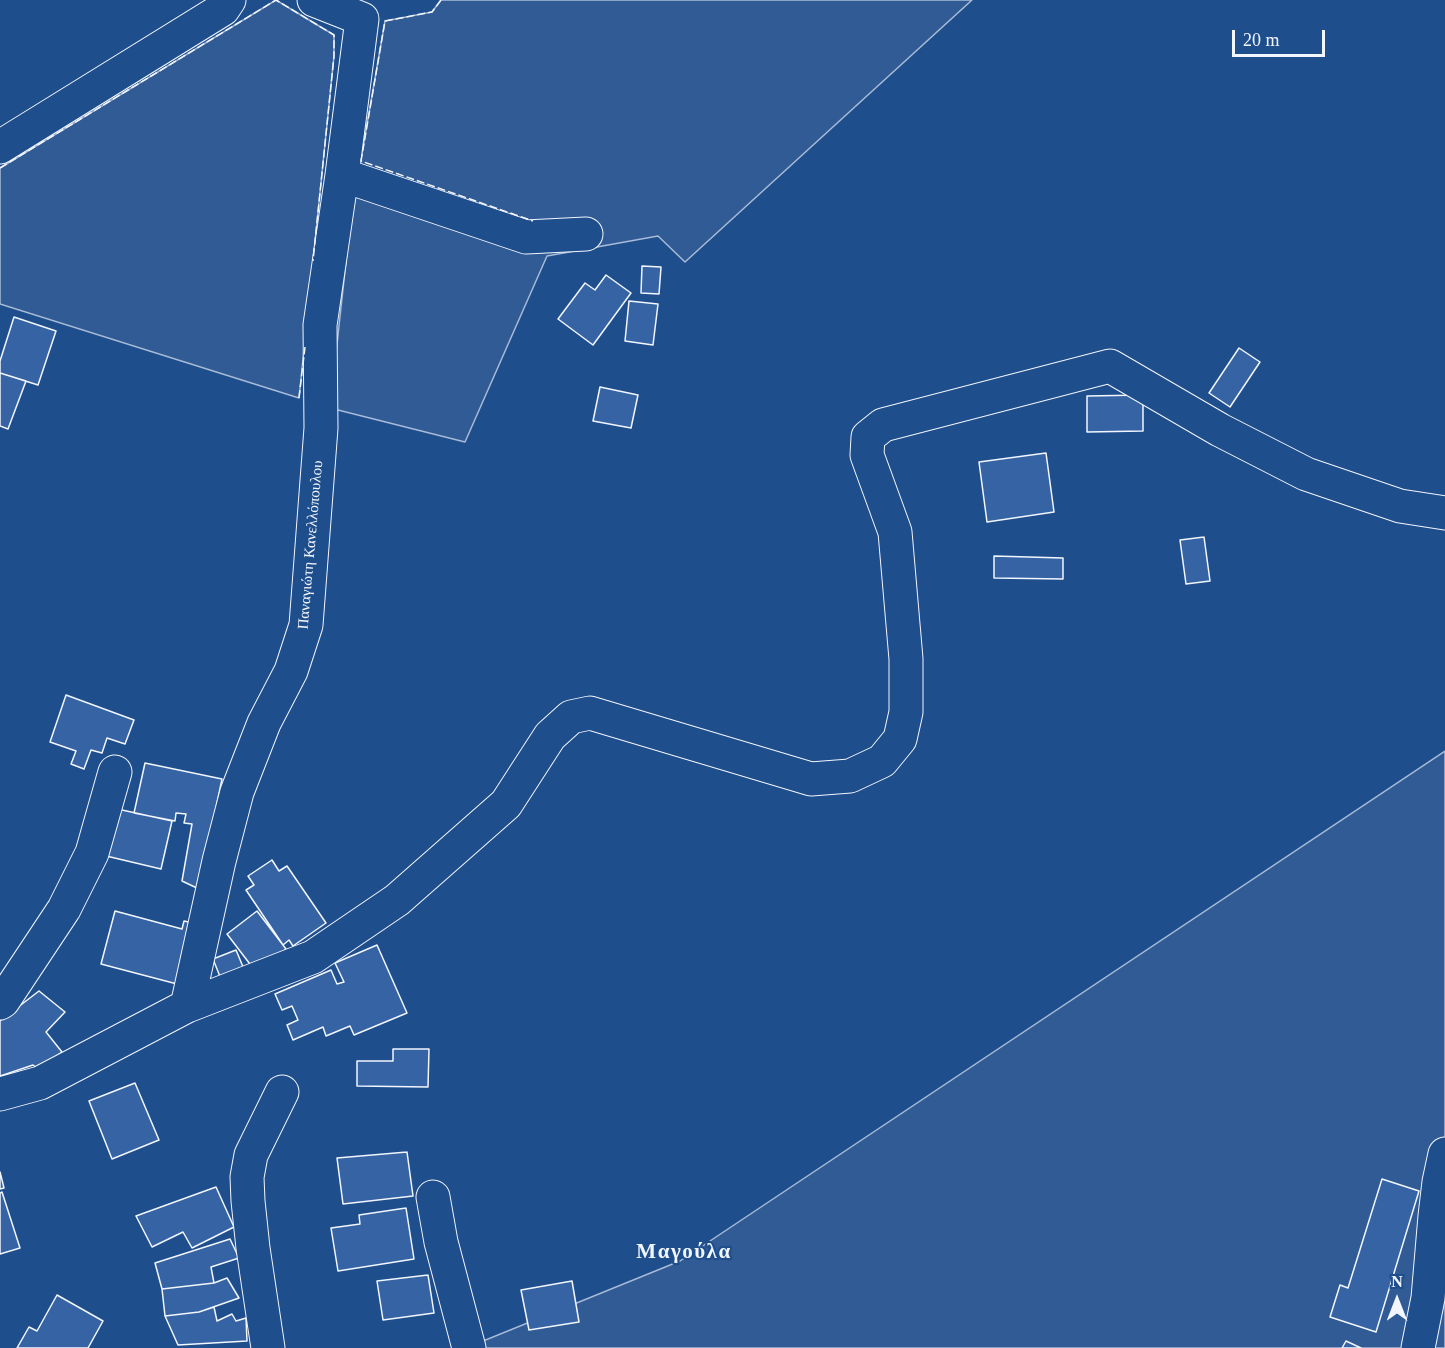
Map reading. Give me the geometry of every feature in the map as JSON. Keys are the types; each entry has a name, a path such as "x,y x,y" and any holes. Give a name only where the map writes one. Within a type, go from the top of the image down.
{"street":[{"path":"0,147 224,9 229,0"},
{"name":"Παναγιώτη Κανελλόπουλου","path":"187,1006 219,861 237,792 264,723 291,671 306,625 321,428 321,325 362,19 314,0"},
{"path":"342,175 525,237 586,234"},
{"path":"0,1094 40,1083 187,1006 313,957 397,900 506,804 550,736 571,717 590,713 811,779 850,776 882,761 900,739 906,712 906,659 895,532 867,455 868,437 883,425 1110,366 1220,430 1306,474 1400,506 1445,513"},
{"path":"0,1003 63,909 92,853 115,772"},
{"path":"268,1348 253,1248 247,1177 253,1149 282,1092"},
{"path":"1418,1348 1428,1298 1439,1182 1445,1154"},
{"path":"433,1197 441,1242 469,1348"}],"shaded area":[{"path":"276,0 334,35 334,56 299,398 0,304 0,168"},
{"path":"441,0 972,0 685,262 658,236 547,256 465,442 330,408 351,216 385,21 432,12"},
{"path":"1445,751 1445,1348 466,1348 680,1261"}],"building":[{"path":"642,266 661,267 659,294 641,293"},
{"path":"606,275 631,293 593,345 558,319 585,283 595,290"},
{"path":"629,301 658,304 653,345 625,341"},
{"path":"14,317 56,331 38,385 0,373 0,361"},
{"path":"1239,348 1260,362 1230,407 1209,393"},
{"path":"0,373 26,381 8,429 0,426"},
{"path":"600,387 638,395 631,428 593,421"},
{"path":"1143,395 1143,431 1087,432 1087,396"},
{"path":"1046,453 1054,512 987,522 979,462"},
{"path":"1204,537 1210,581 1186,584 1180,540"},
{"path":"994,556 1063,558 1063,579 994,578"},
{"path":"66,695 134,720 125,744 107,738 102,753 91,750 84,769 71,764 76,751 50,742"},
{"path":"145,763 222,779 199,889 182,881 192,824 184,823 186,814 176,813 175,821 134,813"},
{"path":"113,808 172,821 161,869 102,855"},
{"path":"272,860 279,871 287,866 326,923 293,946 289,940 283,945 246,890 254,885 248,876"},
{"path":"115,911 182,929 184,921 193,923 177,984 101,964"},
{"path":"257,911 286,949 256,972 227,934"},
{"path":"377,945 407,1013 354,1035 350,1026 326,1036 323,1027 293,1040 287,1025 298,1020 292,1006 282,1010 275,994 331,970 337,984 344,982 335,963"},
{"path":"236,950 246,974 223,984 213,959"},
{"path":"39,991 65,1012 46,1032 62,1052 38,1069 33,1065 0,1076 0,1021"},
{"path":"393,1049 429,1049 428,1087 357,1086 357,1061 393,1061"},
{"path":"135,1083 159,1140 112,1159 89,1101"},
{"path":"407,1152 413,1196 343,1204 337,1158"},
{"path":"0,1172 4,1188 0,1189"},
{"path":"1382,1179 1419,1191 1376,1332 1330,1317 1340,1285 1348,1288"},
{"path":"216,1187 234,1227 192,1248 183,1232 152,1247 136,1216"},
{"path":"2,1192 20,1248 0,1254 0,1193"},
{"path":"406,1208 414,1259 338,1271 331,1228 360,1224 359,1215"},
{"path":"230,1239 239,1258 211,1267 214,1283 162,1289 155,1263"},
{"path":"428,1275 434,1313 383,1320 377,1281"},
{"path":"227,1278 239,1298 199,1312 165,1316 162,1289 214,1283"},
{"path":"572,1281 579,1322 529,1330 521,1290"},
{"path":"57,1295 103,1321 88,1348 17,1348 29,1327 37,1331"},
{"path":"214,1307 217,1321 232,1314 236,1321 246,1318 247,1341 178,1345 165,1316 199,1312"},
{"path":"1346,1341 1361,1348 1342,1348"}],"fence":[{"path":"0,168 276,0 334,35 334,56 313,261"},
{"path":"441,0 432,12 385,21 361,161 533,221"},
{"path":"299,398 305,347"}],"district":[{"name":"Μαγούλα","path":"684,1253"}]}
